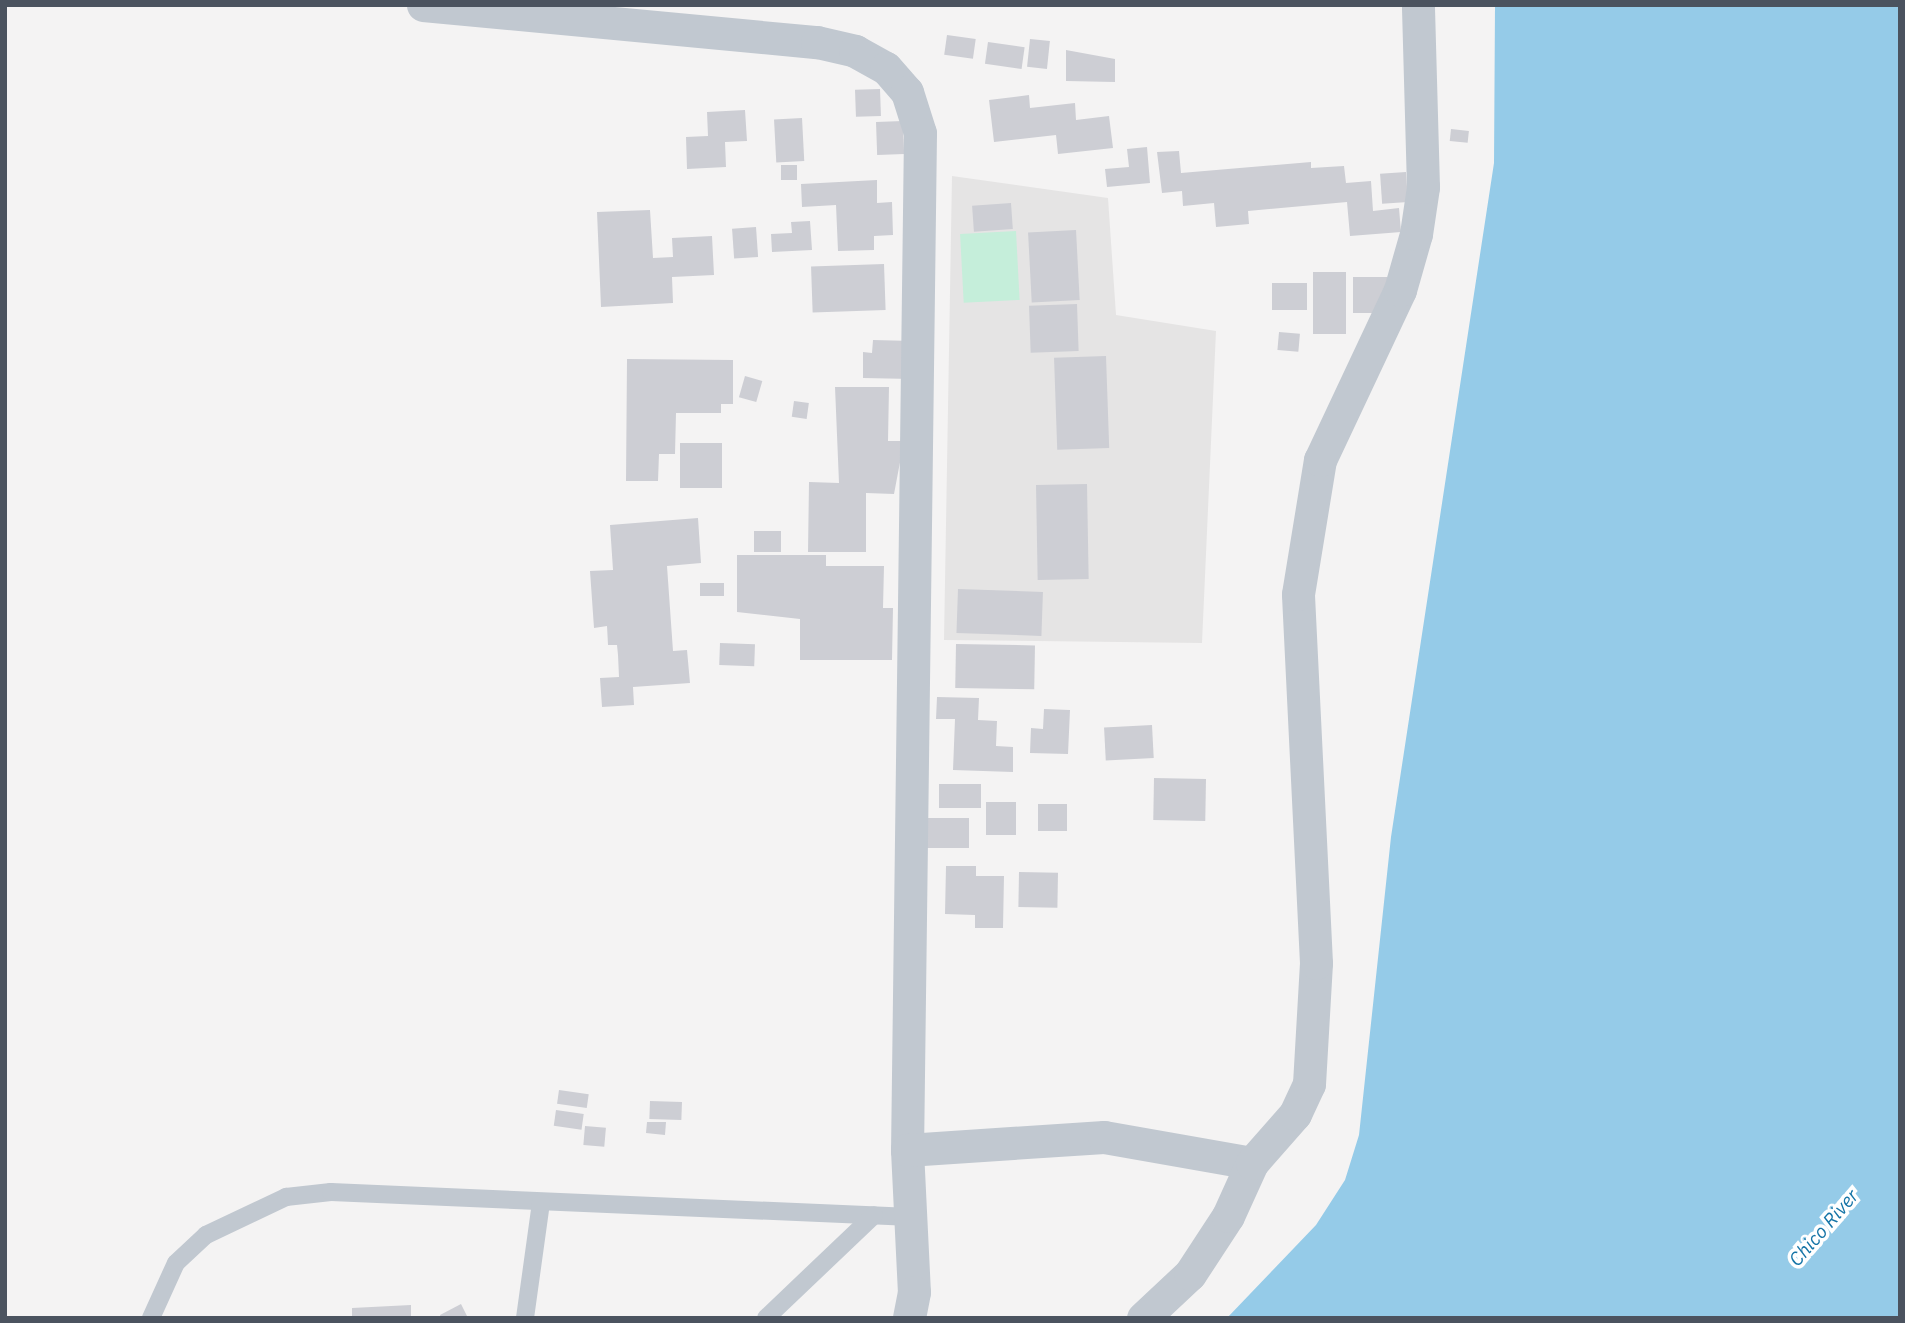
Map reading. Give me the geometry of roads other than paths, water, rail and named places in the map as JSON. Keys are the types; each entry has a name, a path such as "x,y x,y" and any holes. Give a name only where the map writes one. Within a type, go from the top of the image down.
{"street":[{"path":"423,5 817,42 886,68 907,92 920,133 907,1150 914,1292 909,1318"},
{"path":"1143,1318 1190,1274 1228,1216 1252,1163 1295,1114 1309,1084 1316,963 1298,594 1320,460 1400,290 1416,234 1423,187 1418,5"},
{"path":"907,1150 1104,1137 1252,1163"}],"lane":[{"path":"151,1318 176,1263 206,1235 286,1197 331,1192 911,1217"},
{"path":"524,1318 541,1202"},
{"path":"766,1318 874,1215"}],"water":[{"name":"Chico River","path":"1495,5 1900,5 1900,1318 1227,1318 1316,1225 1345,1180 1359,1135 1391,837 1494,163"}]}
